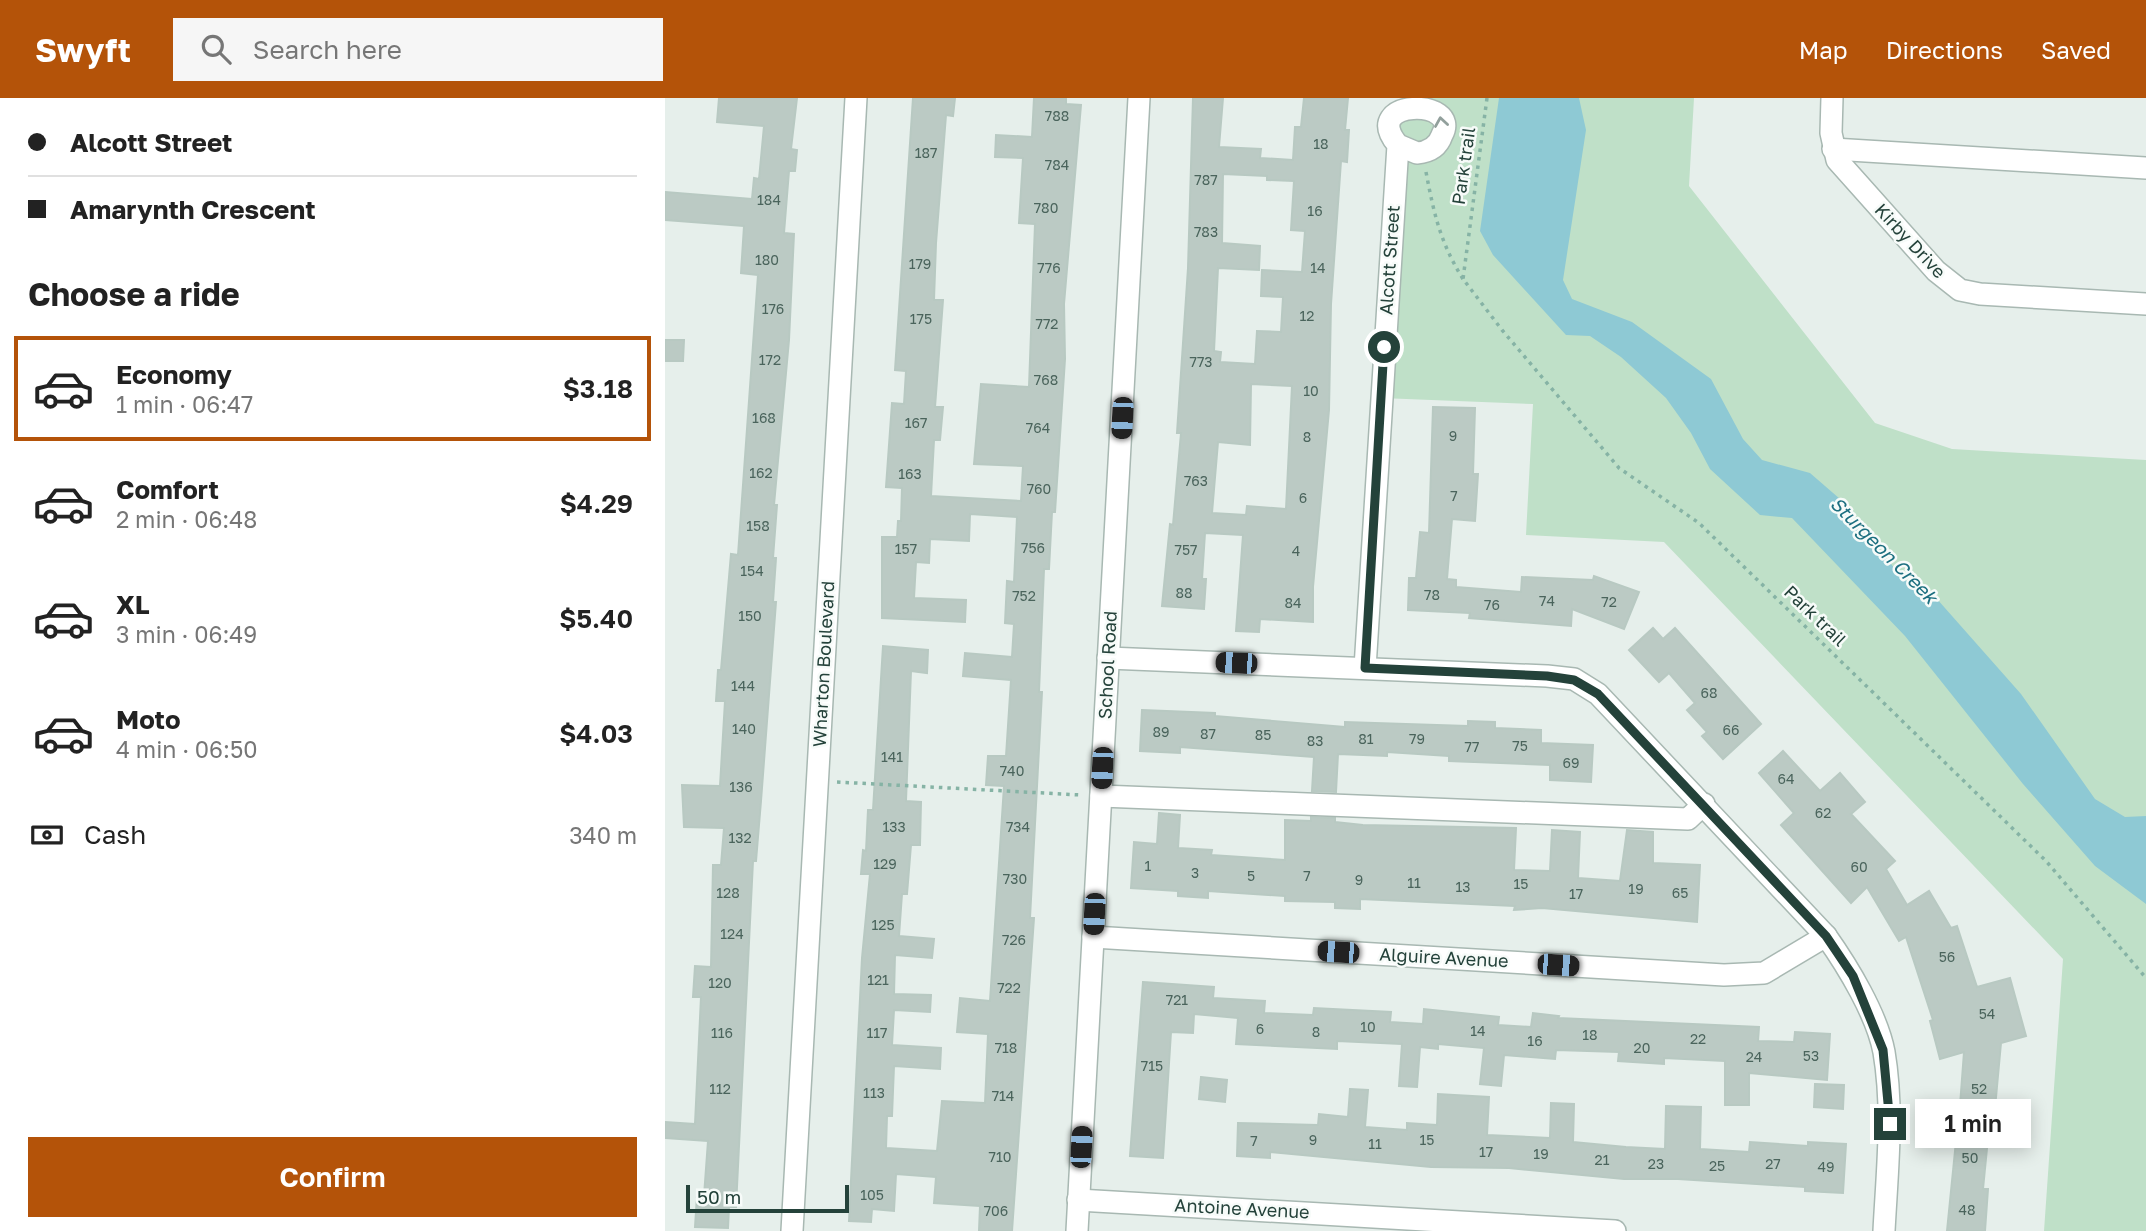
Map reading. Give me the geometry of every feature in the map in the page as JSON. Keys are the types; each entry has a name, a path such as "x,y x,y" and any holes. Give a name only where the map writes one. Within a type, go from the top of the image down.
{"street":[{"name":"Wharton Boulevard","path":"792,1231 856,98"},
{"name":"School Road","path":"1077,1231 1139,98"},
{"name":"Alcott Street","path":"1365,668 1398,145 1389,128 1393,111 1403,102 1417,98 1429,101 1439,109 1444,121 1443,133 1436,145 1423,153"},
{"path":"1832,98 1833,149 2146,168"},
{"path":"1398,145 1407,152 1423,153"},
{"name":"Kirby Drive","path":"1833,149 1844,170 1936,271 1960,290 1980,294 2146,304"},
{"path":"1108,658 1365,668 1574,680 1598,694 1826,936 1853,976 1883,1050 1890,1124 1884,1231"},
{"path":"1101,796 1688,819 1704,804"},
{"name":"Alguire Avenue","path":"1093,937 1724,975 1763,973 1826,936"},
{"name":"Antoine Avenue","path":"1078,1200 1615,1231"}],"path":[{"name":"Park trail","path":"1463,279 1487,98"},
{"name":"Park trail","path":"1423,153 1435,221 1445,250 1463,279 1502,330 1619,468 1699,523 2046,861 2146,978"},
{"path":"817,781 1101,796"}],"green space":[{"path":"1417,98 1694,98 1689,186 1875,423 1952,449 2146,460 2146,1231 2044,1231 2063,959 1664,542 1526,535 1533,404 1381,398 1392,137"}],"water":[{"path":"1499,98 1579,98 1586,130 1563,280 1572,299 1632,322 1711,379 1743,439 1762,460 1810,473 1840,499 1902,578 1937,599 2021,694 2095,799 2125,817 2146,816 2146,904 2095,866 2023,784 1905,636 1792,518 1760,515 1710,469 1691,433 1666,398 1621,357 1590,336 1566,335 1493,255 1480,231"}],"building":[{"path":"719,98 797,98 791,149 797,150 795,171 789,171 784,233 794,234 789,340 774,505 777,505 773,602 776,602 756,861 753,861 736,1207 729,1207 728,1228 695,1227 697,1196 704,1196 708,1141 665,1138 665,1122 695,1124 701,997 693,997 695,966 711,967 713,865 721,865 724,828 684,827 682,785 720,786 725,701 716,701 718,670 721,670 731,554 738,555 758,275 741,273 744,226 665,220 665,192 752,199 754,178 759,179 764,126 717,122"},
{"path":"913,98 955,98 953,116 946,115 936,243 934,300 943,300 935,407 943,407 940,440 934,440 931,496 1021,501 1023,466 974,464 981,384 1029,387 1035,224 1019,223 1023,158 995,157 996,135 1032,137 1034,98 1066,98 1066,104 1081,105 1064,304 1065,359 1055,512 1052,512 1049,569 1044,569 1039,692 1042,692 1030,918 1034,918 1012,1231 979,1231 980,1206 934,1203 936,1177 896,1174 894,1211 872,1209 871,1222 849,1221 862,958 870,874 861,874 863,850 866,851 868,810 873,810 883,646 928,650 927,673 911,671 906,801 921,802 920,845 911,845 907,894 902,894 899,936 934,939 932,958 895,955 894,994 931,995 930,1012 894,1010 892,1045 941,1048 940,1069 894,1066 892,1116 887,1116 886,1148 937,1151 942,1101 985,1103 988,1034 957,1032 960,998 990,1001 1004,786 986,785 988,756 1006,756 1011,680 963,676 965,653 1012,657 1014,624 1005,623 1007,581 1014,582 1017,517 970,514 969,541 930,539 929,563 916,562 914,598 966,600 965,622 882,618 882,537 897,537 898,521 901,521 902,488 886,487 892,403 904,404 906,371 895,370"},
{"path":"1193,98 1223,98 1219,147 1261,149 1260,158 1293,160 1295,127 1301,127 1304,98 1348,98 1345,130 1349,130 1347,162 1341,161 1331,304 1329,410 1313,587 1313,622 1260,619 1259,632 1236,631 1243,535 1205,533 1202,579 1206,579 1204,609 1162,606 1181,433 1177,433 1188,268","holes":["1223,174 1267,176 1267,180 1294,181 1291,230 1305,231 1302,272 1262,270 1261,296 1283,297 1281,332 1257,331 1255,364 1220,362 1221,352 1214,351 1218,268 1259,270 1260,246 1222,243","1251,384 1292,386 1286,509 1247,506 1246,515 1212,513 1218,442 1250,445"]},
{"path":"665,340 684,340 683,361 665,361"},
{"path":"1433,407 1475,408 1473,474 1478,474 1475,521 1452,519 1447,579 1456,580 1456,587 1521,592 1522,577 1593,580 1594,576 1639,592 1624,629 1572,609 1571,626 1469,618 1470,613 1408,610 1409,578 1416,578 1420,532 1429,533"},
{"path":"1653,628 1663,639 1675,628 1761,724 1723,759 1702,736 1707,732 1687,710 1695,703 1669,673 1659,682 1629,650"},
{"path":"1142,710 1215,713 1215,716 1345,727 1345,722 1468,726 1468,721 1495,722 1495,728 1541,730 1541,743 1593,745 1591,782 1550,780 1550,765 1449,761 1449,756 1387,752 1387,756 1338,754 1336,792 1312,791 1314,757 1180,747 1180,753 1140,751"},
{"path":"1783,751 1820,791 1840,773 1865,802 1851,814 1895,861 1886,869 1907,905 1929,891 1951,928 1957,926 1977,987 2010,978 2026,1036 2001,1043 1994,1119 1990,1118 1983,1189 1988,1189 1985,1231 1947,1231 1956,1141 1942,1139 1944,1118 1959,1119 1964,1052 1940,1059 1930,1021 1933,1020 1906,937 1899,941 1867,887 1851,903 1781,825 1794,813 1759,773"},
{"path":"1159,813 1180,815 1178,848 1212,850 1211,855 1285,860 1285,820 1311,821 1311,817 1335,818 1335,822 1363,825 1516,828 1514,870 1550,871 1552,830 1580,832 1578,878 1620,881 1627,830 1653,832 1653,863 1700,865 1697,922 1542,908 1514,910 1515,906 1360,899 1360,909 1335,908 1335,902 1285,901 1285,896 1208,891 1208,898 1178,896 1178,891 1131,888 1134,842 1157,844"},
{"path":"1143,982 1214,987 1213,998 1265,1001 1264,1013 1313,1015 1314,1008 1391,1012 1390,1022 1423,1024 1424,1009 1499,1017 1498,1025 1531,1027 1533,1013 1559,1016 1558,1018 1759,1027 1758,1041 1794,1042 1795,1032 1830,1034 1827,1080 1749,1073 1749,1105 1725,1105 1725,1061 1664,1058 1664,1064 1618,1061 1619,1052 1556,1050 1555,1059 1504,1055 1501,1086 1480,1084 1484,1048 1438,1044 1438,1049 1420,1047 1417,1087 1399,1086 1402,1044 1337,1041 1337,1049 1236,1044 1238,1018 1194,1014 1193,1033 1171,1032 1163,1158 1130,1156"},
{"path":"1201,1077 1227,1080 1225,1102 1199,1099"},
{"path":"1815,1084 1844,1085 1843,1109 1814,1107"},
{"path":"1350,1089 1368,1090 1365,1127 1407,1130 1407,1123 1437,1125 1438,1094 1489,1097 1487,1135 1550,1138 1551,1103 1574,1104 1573,1142 1665,1149 1666,1106 1701,1107 1700,1149 1749,1152 1750,1142 1808,1146 1808,1142 1846,1144 1843,1193 1805,1191 1805,1187 1678,1179 1624,1179 1509,1168 1431,1167 1270,1152 1270,1158 1237,1156 1238,1123 1318,1125 1319,1114 1348,1117"}],"route":[{"path":"1384,347 1365,668 1547,676 1574,680 1598,694 1826,936 1853,976 1883,1050 1890,1124"}],"water label":[{"name":"Sturgeon Creek","path":"1884,550"}]}
